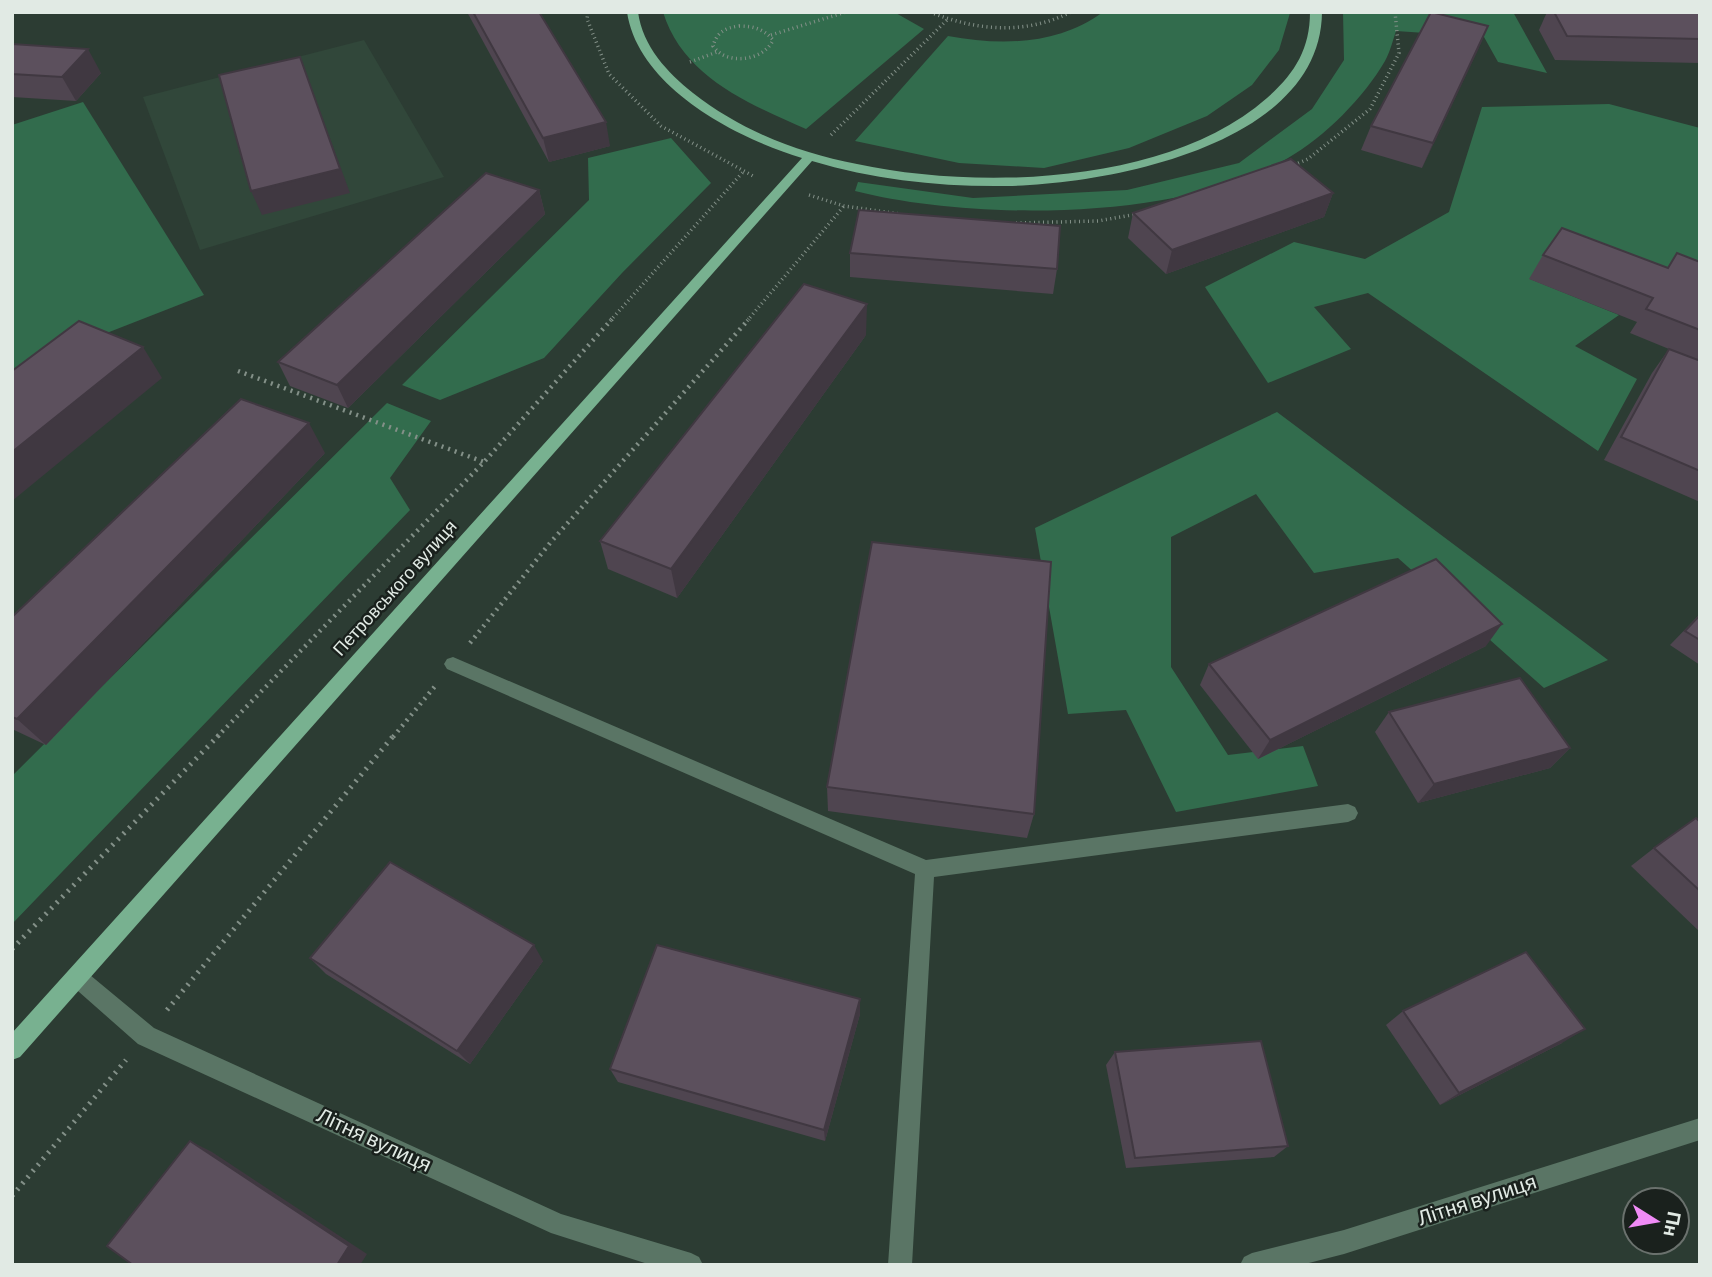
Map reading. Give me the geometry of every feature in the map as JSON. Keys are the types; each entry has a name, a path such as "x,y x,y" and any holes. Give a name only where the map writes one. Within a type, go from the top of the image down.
{"main road":[{"path":"632,12 644,46 663,73 695,102 738,127 810,156 881,173 983,182 1083,176 1174,155 1246,122 1294,82 1317,37 1316,12"},
{"name":"Петровського вулиця","path":"12,1049 810,156"}],"street":[{"path":"453,664 925,869 1348,813"},
{"path":"900,1265 925,869"},
{"name":"Літня вулиця","path":"77,977 145,1036 559,1225 691,1265"},
{"name":"Літня вулиця","path":"1252,1265 1344,1242 1700,1129"}],"path":[{"path":"771,35 772,46 754,57 725,56 713,46 713,41 720,32 738,26 758,28 771,35 846,12"},
{"path":"930,12 947,20 984,28 1025,27 1060,19 1071,12"},
{"path":"810,156 947,20"},
{"path":"12,949 484,462 743,172"},
{"path":"12,1196 550,543 748,320 844,206"},
{"path":"238,371 484,462"}],"shaded area":[{"path":"364,40 444,177 200,250 143,97"}],"green space":[{"path":"663,12 894,12 924,29 806,129 741,98 702,71 673,35"},
{"path":"1103,12 1290,13 1279,50 1252,85 1207,116 1129,148 1044,168 959,163 855,141 948,36 1009,42 1029,40 1067,31"},
{"path":"1343,12 1513,12 1547,73 1498,62 1484,37 1396,31 1385,61 1376,75 1329,128 1288,158 1244,179 1192,194 1136,204 1076,209 958,207 903,201 855,191 858,182 973,198 1127,190 1239,163 1312,109 1344,60"},
{"path":"83,102 204,295 12,370 12,125"},
{"path":"1609,104 1700,128 1700,293 1530,279 1619,315 1575,346 1637,379 1598,451 1368,293 1314,307 1351,349 1268,383 1205,287 1294,242 1365,259 1449,212 1482,107"},
{"path":"671,138 711,183 622,273 544,358 440,400 402,385 589,200 588,158"},
{"path":"387,403 431,421 390,478 410,510 12,924 12,776"},
{"path":"1277,412 1608,660 1544,688 1398,558 1314,573 1256,494 1171,537 1171,667 1228,755 1303,746 1318,786 1176,812 1126,710 1068,714 1035,528"}],"building":[{"path":"473,12 539,12 606,122 543,138"},
{"path":"1431,12 1488,26 1433,143 1371,126"},
{"path":"1554,12 1700,12 1700,39 1567,36"},
{"path":"12,44 88,49 62,77 12,74"},
{"path":"300,57 340,169 251,191 219,75"},
{"path":"1291,159 1333,193 1172,250 1133,213"},
{"path":"486,173 539,190 337,385 278,362"},
{"path":"859,210 1060,226 1057,269 850,253"},
{"path":"1562,228 1668,268 1677,253 1700,262 1700,330 1646,309 1653,298 1543,255"},
{"path":"804,284 867,304 671,569 600,541"},
{"path":"79,321 143,347 12,452 12,371"},
{"path":"1669,349 1698,360 1700,357 1700,471 1621,437"},
{"path":"241,399 309,423 17,719 12,717 12,617"},
{"path":"872,542 1051,562 1034,814 827,787"},
{"path":"1436,559 1502,624 1270,740 1209,664"},
{"path":"1700,615 1700,640 1685,631"},
{"path":"1520,678 1570,748 1434,784 1389,712"},
{"path":"1696,818 1700,822 1700,891 1654,848"},
{"path":"390,862 534,945 457,1051 310,958"},
{"path":"657,945 860,999 824,1130 610,1069"},
{"path":"1526,952 1585,1029 1459,1093 1403,1011"},
{"path":"1261,1041 1288,1146 1135,1158 1115,1052"},
{"path":"190,1141 349,1246 337,1265 133,1265 107,1246"}]}
